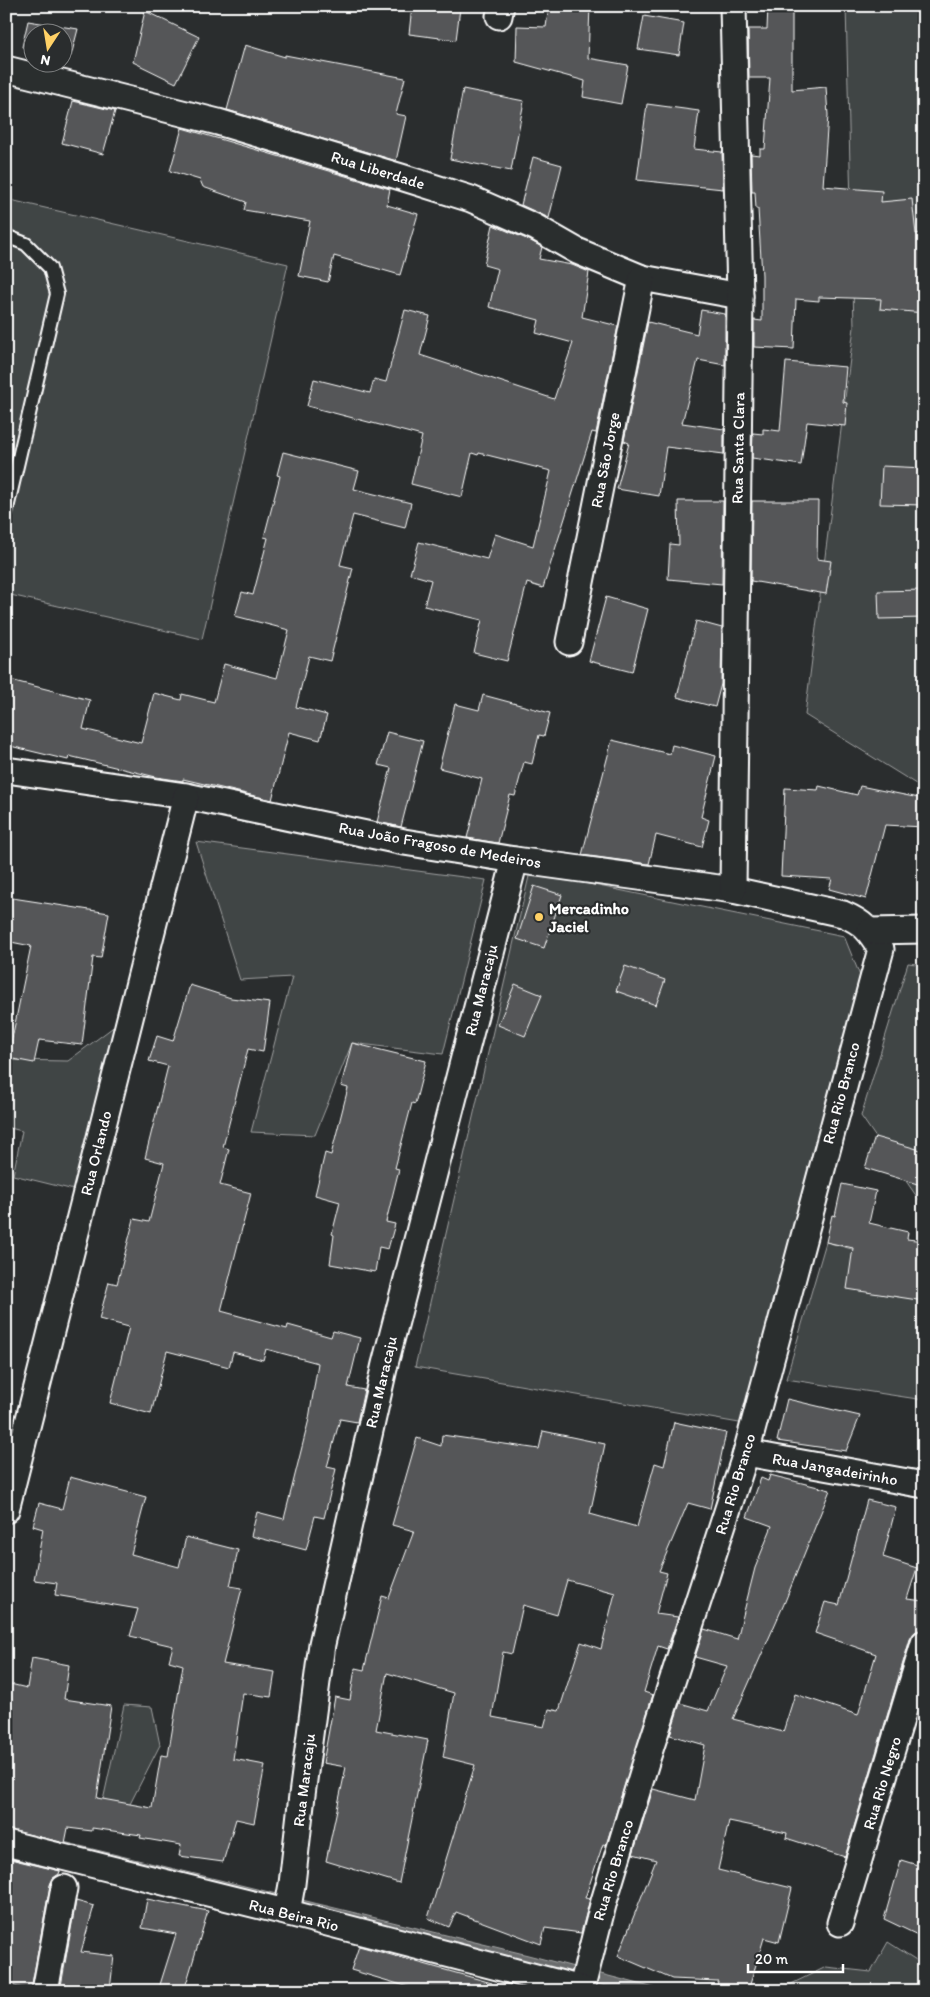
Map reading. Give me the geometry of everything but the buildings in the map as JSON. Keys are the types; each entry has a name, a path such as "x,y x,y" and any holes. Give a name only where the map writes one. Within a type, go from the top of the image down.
{"street":[{"name":"Rua Santa Clara","path":"732,890 740,296 733,6"},
{"name":"Rua Liberdade","path":"6,69 218,122 471,199 535,227 577,251 642,278 740,296"},
{"name":"Rua São Jorge","path":"569,642 642,278"},
{"name":"Rua João Fragoso de Medeiros","path":"6,770 186,796 404,842 515,860 732,890 843,914 858,920 870,931"},
{"name":"Rua Orlando","path":"6,1510 186,796"},
{"name":"Rua Maracaju","path":"290,1901 322,1644 385,1364 515,860"},
{"path":"870,931 924,930"},
{"name":"Rua Rio Branco","path":"582,1988 594,1938 646,1762 746,1453 873,973 881,949 870,931"},
{"name":"Rua Jangadeirinho","path":"746,1453 924,1485"},
{"name":"Rua Rio Negro","path":"840,1923 924,1643"},
{"name":"Rua Beira Rio","path":"6,1843 290,1901 582,1988"},
{"path":"45,1991 64,1888"}],"lane":[{"path":"6,236 26,244 50,268 57,294 6,513"}],"shaded area":[{"path":"846,6 924,6 924,789 805,715 854,327"},
{"path":"6,199 288,264 202,639 6,594"},
{"path":"196,842 486,880 443,1054 352,1043 315,1135 251,1132 292,977 240,980"},
{"path":"530,872 844,936 867,993 745,1424 415,1367"},
{"path":"908,963 924,965 924,1207 861,1116"},
{"path":"132,1013 78,1191 13,1175 22,1131 6,1127 6,1060 68,1061"},
{"path":"924,1231 924,1400 786,1379 826,1242 918,1267"},
{"path":"124,1705 152,1707 160,1745 128,1808 98,1817 104,1796"},
{"path":"6,1828 528,1955 666,1991 626,1991 6,1838"},
{"path":"888,1942 924,1965 924,1991 777,1991 826,1967 871,1972"}],"place":[{"name":"Mercadinho Jaciel","path":"539,917"}]}
